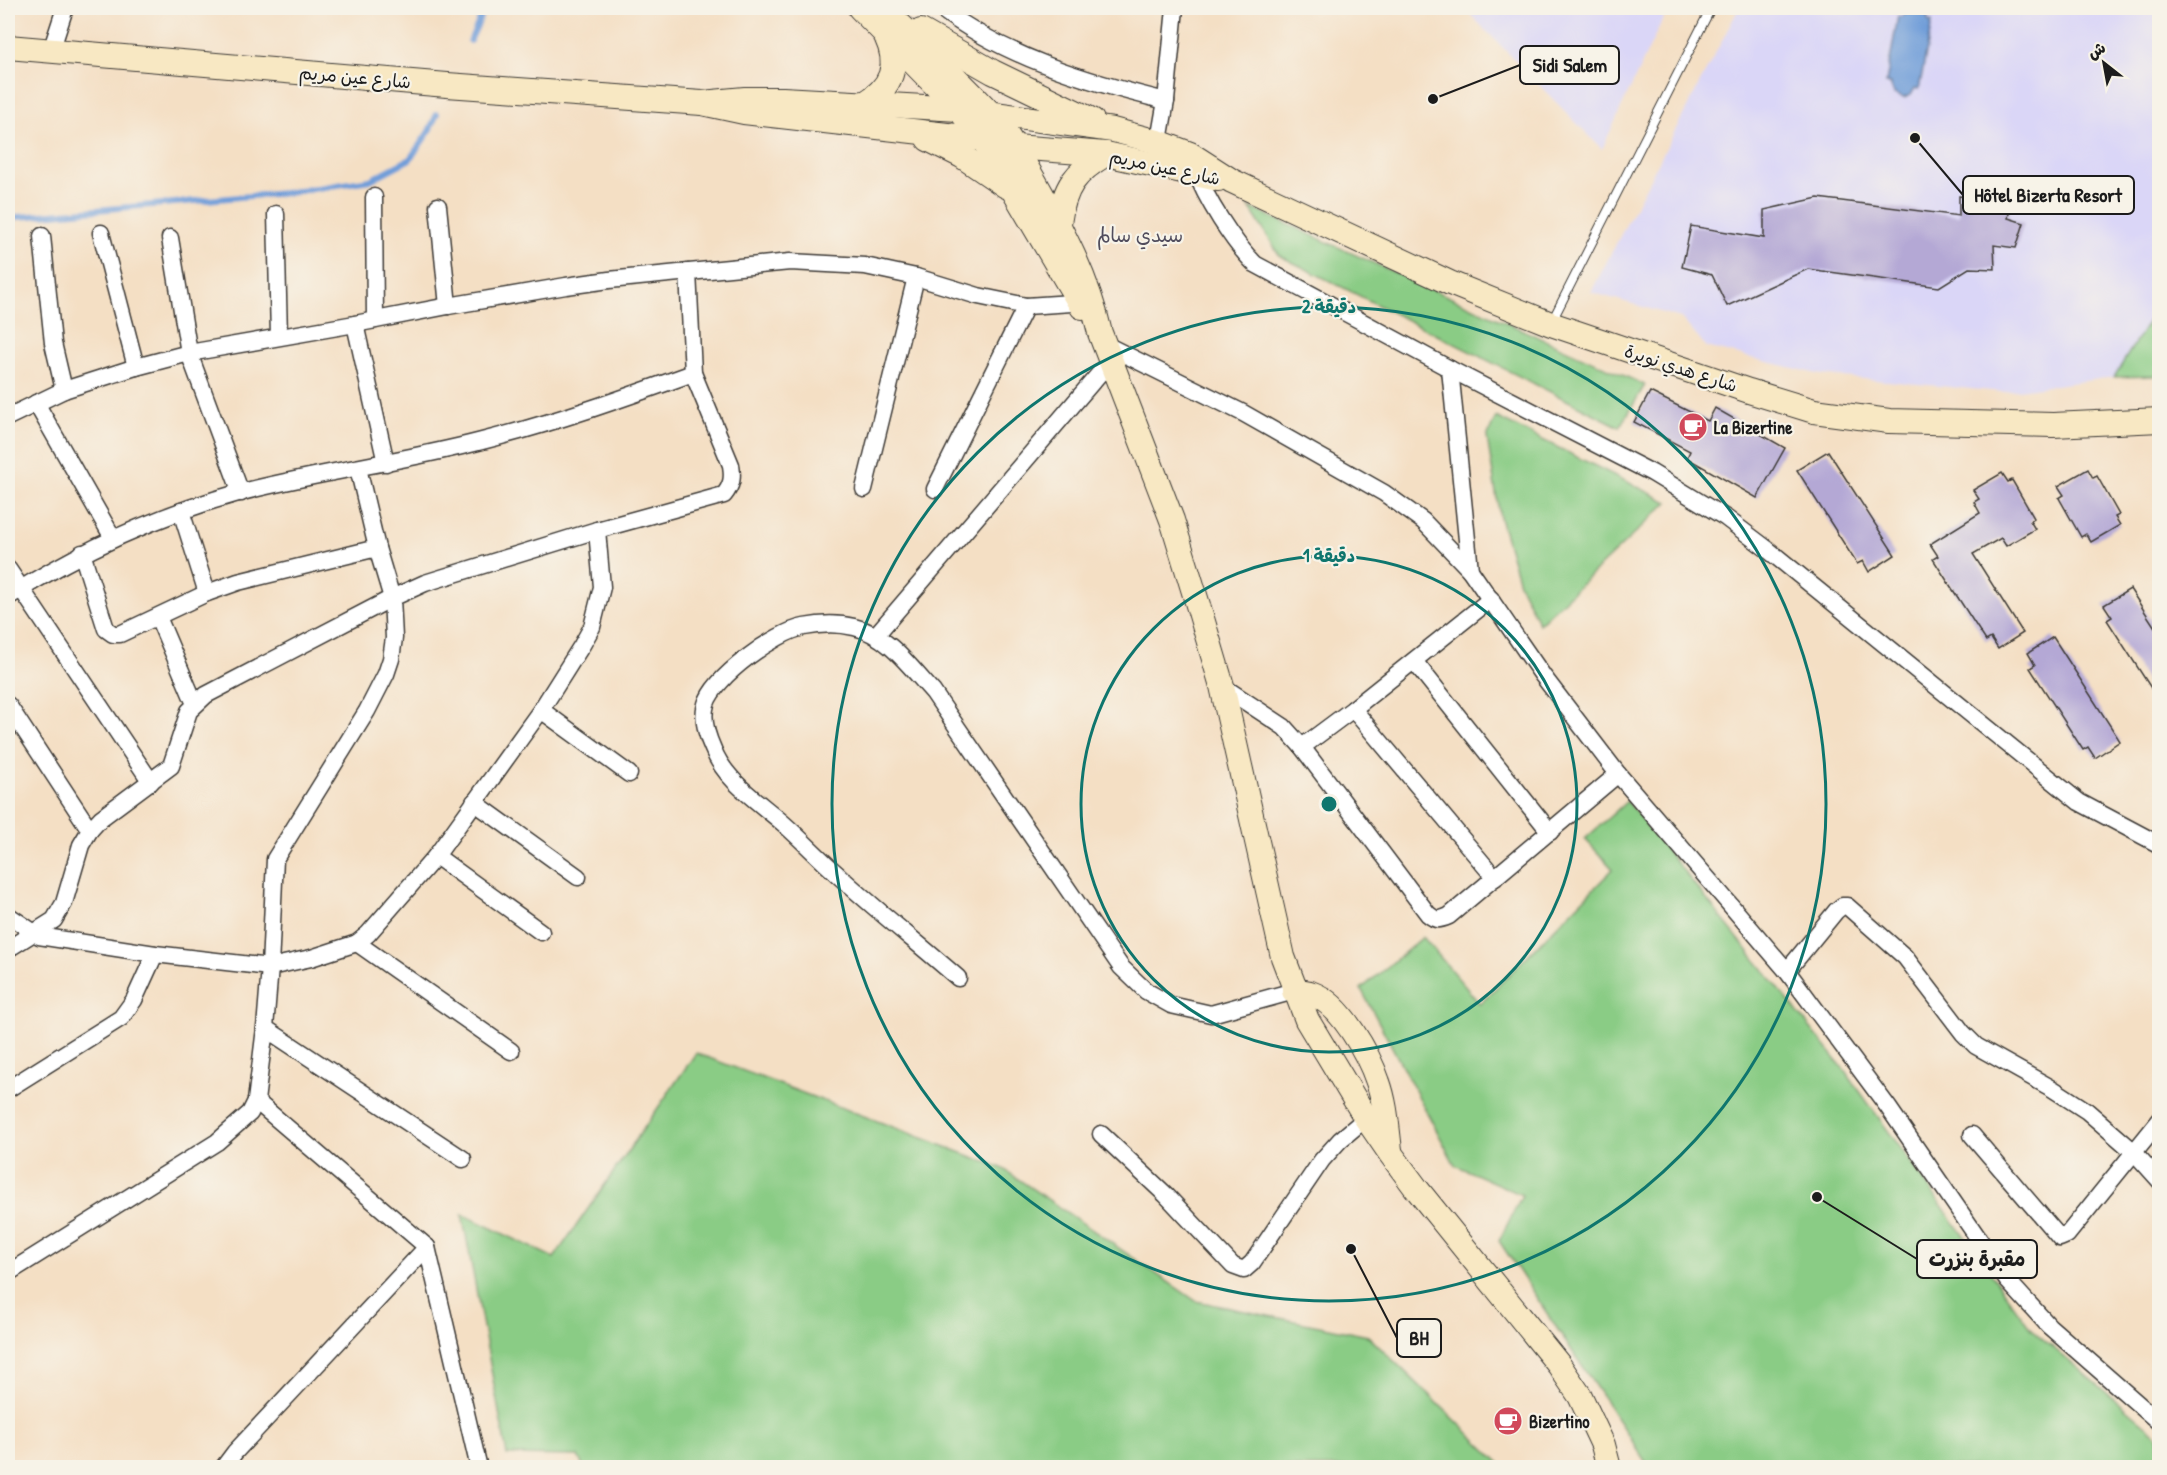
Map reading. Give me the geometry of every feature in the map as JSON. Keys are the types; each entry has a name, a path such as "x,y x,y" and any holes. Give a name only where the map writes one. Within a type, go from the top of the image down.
{"street":[{"path":"51,51 65,8"},
{"path":"860,8 960,109 983,139 1086,303"},
{"path":"883,8 991,115 1015,147 1059,223 1086,303 1105,346 1172,520 1221,686 1283,957 1307,1020 1366,1118 1390,1153 1559,1365 1580,1396 1603,1446 1609,1467"},
{"path":"883,8 993,72 1113,130"},
{"path":"940,8 995,41 1034,59 1105,86 1166,101"},
{"path":"1157,153 1166,101 1175,8"},
{"path":"864,104 879,95 889,82 893,66 892,49 885,34"},
{"name":"شارع عين مريم","path":"8,47 447,85 702,103 744,112 983,139 1015,147 1106,154 1157,153"},
{"name":"شارع عين مريم","path":"702,103 745,99 960,109 1113,130 1157,153 1233,181"},
{"path":"900,129 962,156 990,173 1016,194"},
{"path":"1059,223 1062,201 1072,181 1087,165 1106,154"},
{"path":"1193,165 1229,233 1240,249 1255,264 1450,369 1652,473 1726,518 2079,802 2160,845"},
{"name":"شارع هدي نويرة","path":"1233,181 1450,283 1551,324 1738,388 1815,411 1889,421 2053,425 2160,420"},
{"path":"374,197 375,320"},
{"path":"438,206 448,306"},
{"path":"276,214 279,336"},
{"path":"100,232 136,367"},
{"path":"42,236 53,343 64,390"},
{"path":"170,238 189,353 241,493"},
{"path":"8,417 64,390 189,353 448,306 609,280 790,262 865,266 916,277 978,296 1026,306 1086,303"},
{"path":"8,949 54,920 60,912 81,846 90,830 101,818 171,766 189,711 206,695 392,597 454,573 724,495 731,486 733,475 693,373 688,272"},
{"path":"864,489 916,277"},
{"path":"935,489 1026,306"},
{"path":"355,324 386,463"},
{"path":"1105,346 1243,413 1384,493 1423,521 1470,570 1543,676 1617,774 1787,971 1888,1107 2007,1280 2049,1326 2160,1422"},
{"path":"876,635 1105,346"},
{"path":"1450,369 1470,570"},
{"path":"14,592 82,553 146,523 181,511 241,493 481,442 577,415 693,373"},
{"path":"36,403 113,538"},
{"path":"8,1273 217,1142 250,1113 256,1101 270,967 275,859 367,711 386,674 394,638 392,597 377,548 358,468"},
{"path":"181,511 207,593"},
{"path":"8,915 33,933 156,954 270,967 311,958 357,943 368,934 436,856 541,710 582,645 592,627 602,587 597,530"},
{"path":"82,553 106,629 109,633 120,634 207,593 238,582 377,548"},
{"path":"8,569 14,592 151,782"},
{"path":"1302,747 1491,599"},
{"path":"158,617 195,704"},
{"path":"958,978 837,875 754,800 728,774 713,751 705,726 706,705 716,685 752,654 802,627 832,625 854,627 876,635 907,663 933,692 1121,967 1146,992 1171,1005 1210,1014 1294,990 1312,993 1330,1005 1340,1014 1361,1048 1378,1083 1385,1108 1390,1153"},
{"path":"1414,661 1550,832"},
{"path":"1221,686 1284,727 1302,747 1434,919 1440,920 1449,916 1617,774"},
{"path":"8,705 90,830"},
{"path":"1353,709 1495,878"},
{"path":"541,710 629,774"},
{"path":"474,802 578,877"},
{"path":"436,856 541,932"},
{"path":"1787,971 1836,911 1842,906 1847,906 1905,957 1963,1033 1976,1046 2087,1111 2133,1151 2160,1181"},
{"path":"357,943 511,1051"},
{"path":"8,1089 121,1018 134,1000 156,954"},
{"path":"265,1028 463,1159"},
{"path":"256,1101 427,1246 479,1467"},
{"path":"1101,1134 1166,1195 1233,1266 1244,1270 1252,1263 1322,1160 1340,1140 1366,1118"},
{"path":"1972,1135 2060,1238 2067,1235 2160,1120"},
{"path":"223,1467 427,1246"}],"lane":[{"path":"1551,324 1711,8"}],"shaded area":[{"path":"1464,8 1668,8 1602,149"},
{"path":"1739,8 2159,8 2159,304 2114,377 2003,392 1822,375 1706,347 1681,318 1591,292"}],"green space":[{"path":"1249,207 1645,385 1620,427 1280,256"},
{"path":"2159,304 2159,376 2114,377"},
{"path":"1496,417 1668,502 1539,624 1519,583 1500,518 1487,437"},
{"path":"1627,801 1843,1068 2030,1328 2159,1437 2159,1467 1649,1467 1499,1241 1522,1195 1455,1165 1361,989 1423,937 1480,1004 1613,869 1585,839"},
{"path":"696,1053 1002,1168 1196,1301 1368,1336 1504,1467 584,1468 578,1456 507,1455 462,1214 554,1258"}],"water":[{"path":"1909,8 1921,8 1927,13 1928,21 1932,22 1919,89 1915,88 1911,95 1904,98 1894,94 1890,84 1886,83 1898,16 1902,17"}],"building":[{"path":"1959,196 2011,203 2008,218 2024,223 2016,248 1994,245 1995,269 1969,268 1939,287 1808,269 1727,306 1712,275 1682,267 1691,226 1764,238 1764,210 1818,198 1959,216"},
{"path":"1650,392 1708,421 1715,408 1785,448 1757,498 1687,458 1690,451 1634,422"},
{"path":"1828,451 1895,555 1869,572 1863,561 1857,564 1797,470"},
{"path":"2088,469 2093,478 2097,476 2119,515 2115,517 2120,525 2091,542 2086,534 2081,537 2059,498 2064,495 2058,486"},
{"path":"2002,473 2008,482 2012,480 2034,518 2030,521 2035,529 2006,546 2001,538 1973,554 2023,633 1998,649 1991,638 1986,641 1933,559 1938,556 1930,544 1980,513 1974,502 1979,499 1973,490"},
{"path":"2130,589 2160,635 2160,702 2107,620 2112,617 2104,605"},
{"path":"2053,637 2120,741 2095,758 2088,747 2083,750 2030,668 2035,665 2028,653"}],"waterway":[{"path":"470,41 485,8"},
{"path":"8,218 285,193 370,180 410,159 428,133 437,114"}],"place":[{"name":"Sidi Salem","path":"1433,99"},
{"name":"Hôtel Bizerta Resort","path":"1915,138"},
{"name":"La Bizertine","path":"1693,427"},
{"name":"مقبرة بنزرت","path":"1817,1197"},
{"name":"BH","path":"1351,1249"},
{"name":"Bizertino","path":"1508,1421"}],"district":[{"name":"سيدي سالم","path":"1140,234"}]}
